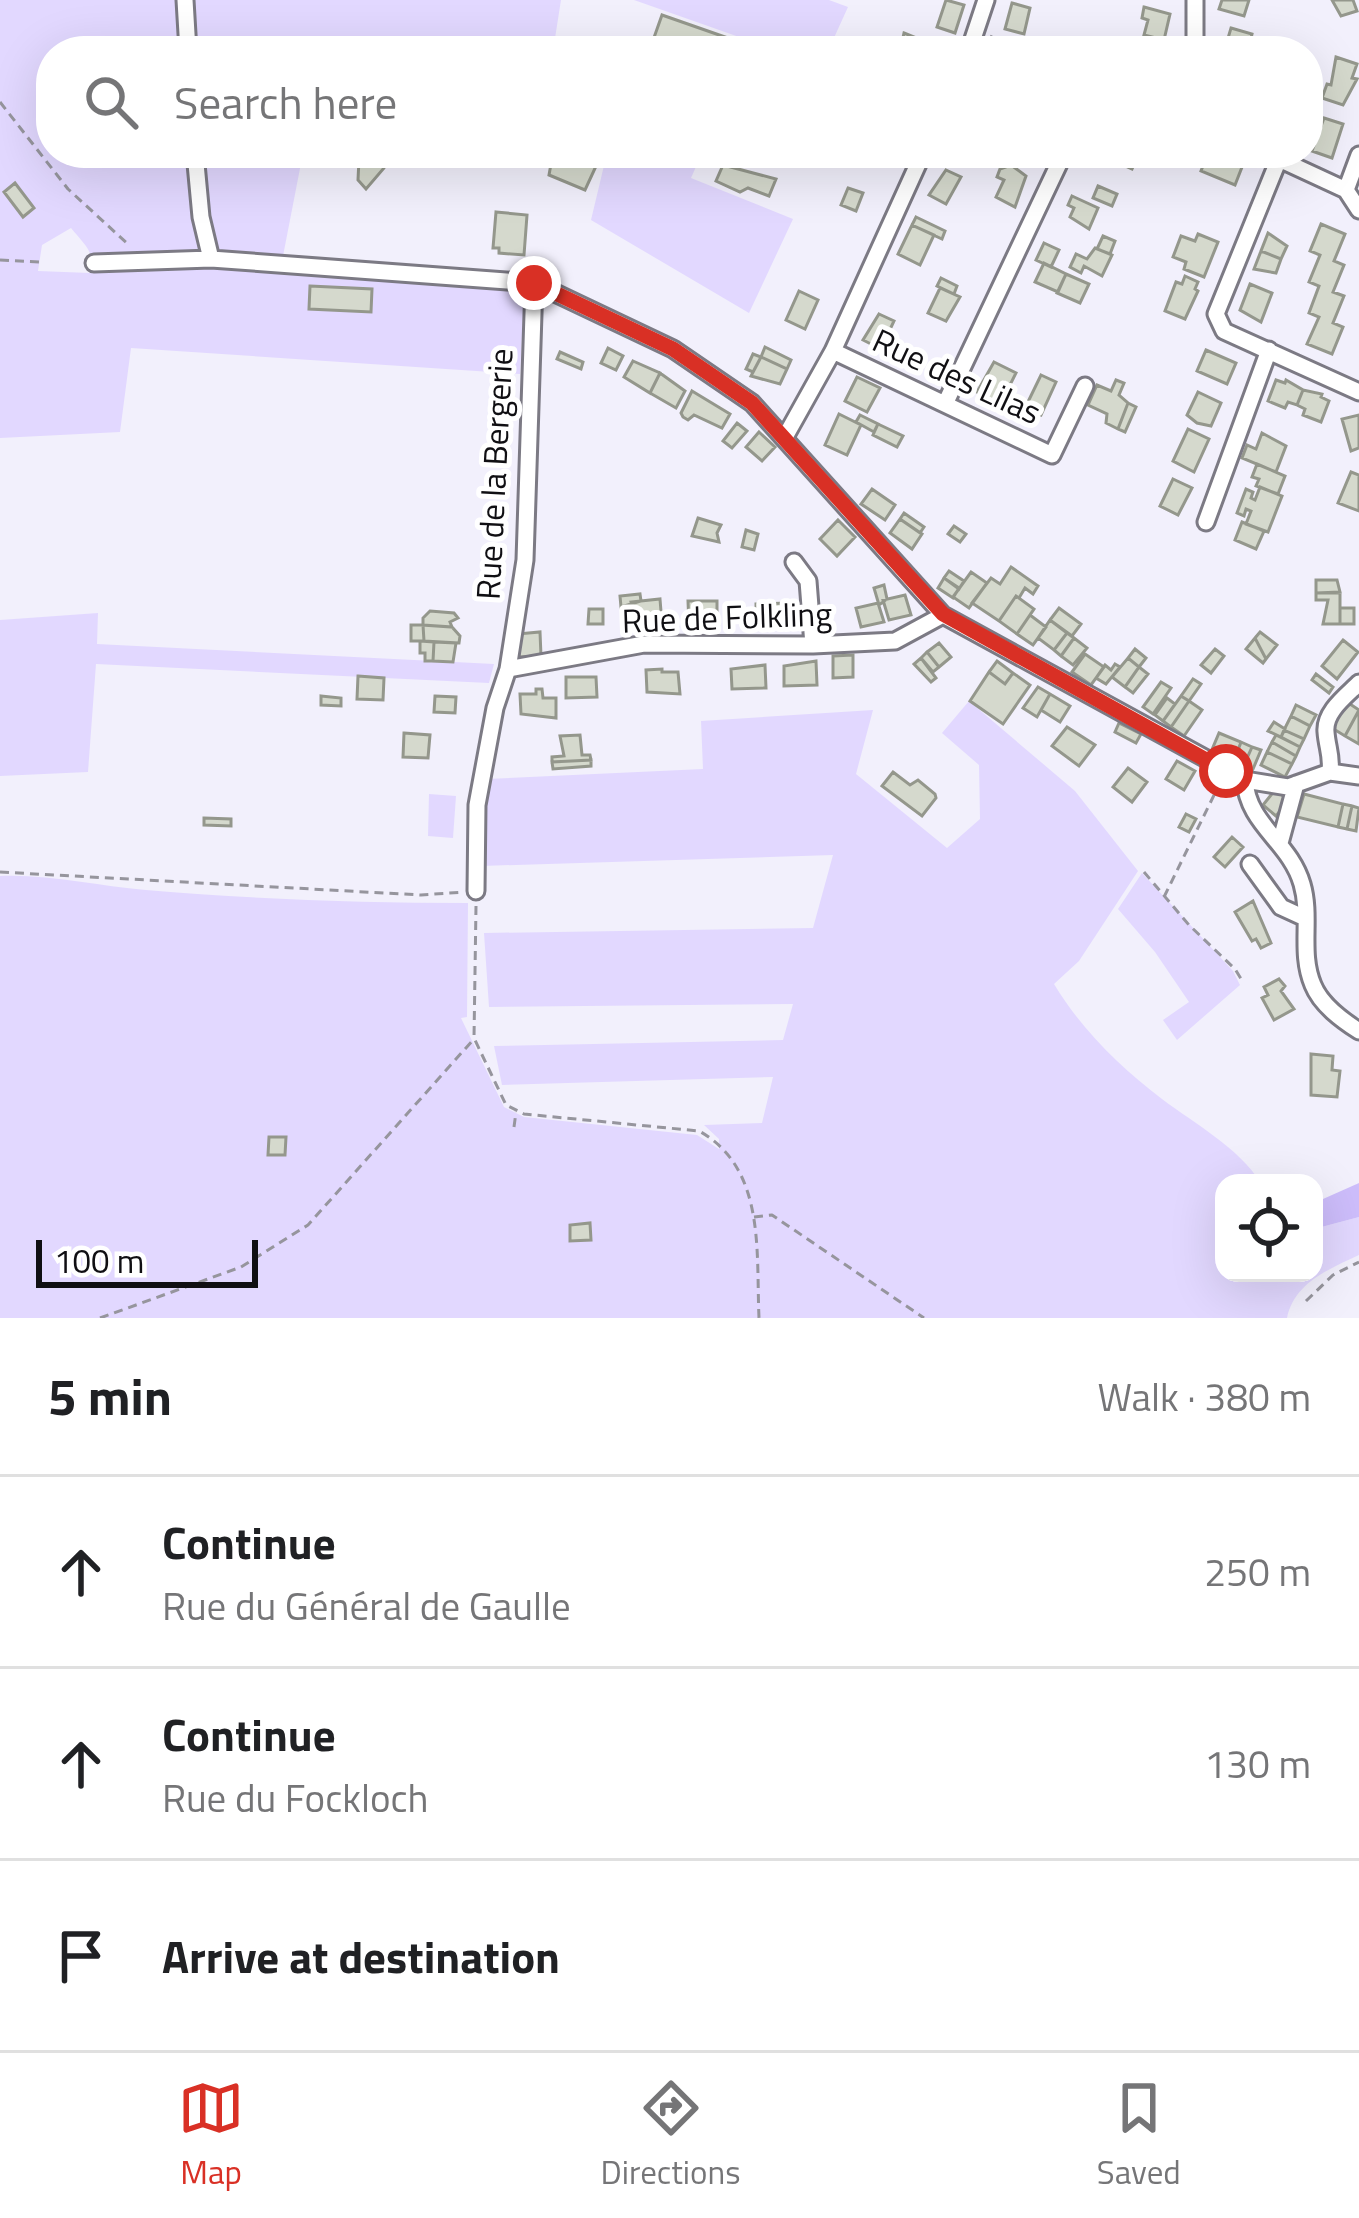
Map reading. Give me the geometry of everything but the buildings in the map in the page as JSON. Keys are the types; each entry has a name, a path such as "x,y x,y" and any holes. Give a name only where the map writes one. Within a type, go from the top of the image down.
{"street":[{"path":"185,0 187,36"},
{"path":"975,36 986,0"},
{"path":"1195,0 1195,36"},
{"path":"1346,190 1359,155"},
{"path":"197,168 211,259"},
{"path":"785,436 833,351 916,168"},
{"path":"946,402 1057,168"},
{"path":"1268,168 1216,314 1225,332 1359,392"},
{"path":"1298,168 1346,190 1358,207"},
{"path":"94,263 211,259 534,283 673,349 752,403 943,614 1245,780 1288,787 1330,772 1359,776"},
{"name":"Rue de la Bergerie","path":"476,891 477,805 508,669 525,560 534,283"},
{"path":"1206,522 1269,350"},
{"name":"Rue des Lilas","path":"833,351 1052,454 1085,386"},
{"path":"794,562 808,581 813,645"},
{"name":"Rue de Folkling","path":"508,669 644,644 813,645 896,640 943,614"},
{"path":"1330,772 1332,754 1325,730 1329,715 1359,683"},
{"path":"1245,780 1251,812 1291,856 1302,885 1304,956 1315,990 1341,1020 1359,1031"},
{"path":"1280,843 1296,784"},
{"path":"1250,864 1281,907 1305,918"}],"path":[{"path":"978,29 991,36"},
{"path":"0,102 36,148"},
{"path":"52,168 103,225 150,261"},
{"path":"0,260 39,262"},
{"path":"1164,897 1219,784"},
{"path":"0,872 421,896 476,891 474,1038 506,1105 699,1131 715,1139 746,1180 754,1217 759,1318"},
{"path":"1144,872 1243,982"},
{"path":"100,1318 241,1267 308,1226 474,1038"},
{"path":"514,1127 517,1110"},
{"path":"754,1217 772,1215 924,1318"},
{"path":"1306,1301 1333,1275 1359,1262"}],"shaded area":[{"path":"0,0 561,0 555,36 36,36 36,168 300,168 283,256 525,274 520,374 131,348 120,432 0,438","holes":["71,228 90,254 90,273 38,271 42,245"]},
{"path":"634,0 829,0 848,7 835,36 736,36"},
{"path":"603,168 695,168 691,178 793,219 749,313 591,220"},
{"path":"98,613 97,644 494,664 489,683 96,664 88,772 0,776 0,620"},
{"path":"969,701 1075,791 1138,871 1079,961 1054,984 1116,1060 1228,1147 1254,1174 1215,1174 1215,1282 1311,1282 1297,1295 1287,1318 0,1318 0,876 226,896 468,903 467,1017 461,1018 504,1107 524,1117 697,1135 719,1149 719,1139 704,1125 762,1123 773,1077 502,1085 494,1046 783,1040 793,1004 489,1007 484,933 813,928 833,855 481,866 486,779 703,769 701,721 873,710 856,774 947,848 980,819 979,765 942,733"},
{"path":"429,794 456,796 453,838 428,836"},
{"path":"1142,873 1233,971 1240,985 1177,1040 1163,1020 1189,1002 1118,909"},
{"path":"1359,1183 1359,1217 1323,1227 1323,1199"},
{"path":"1359,1217 1359,1255 1325,1272 1323,1227"}],"route":[{"path":"534,283 673,349 752,403 943,614 1226,771"}]}
